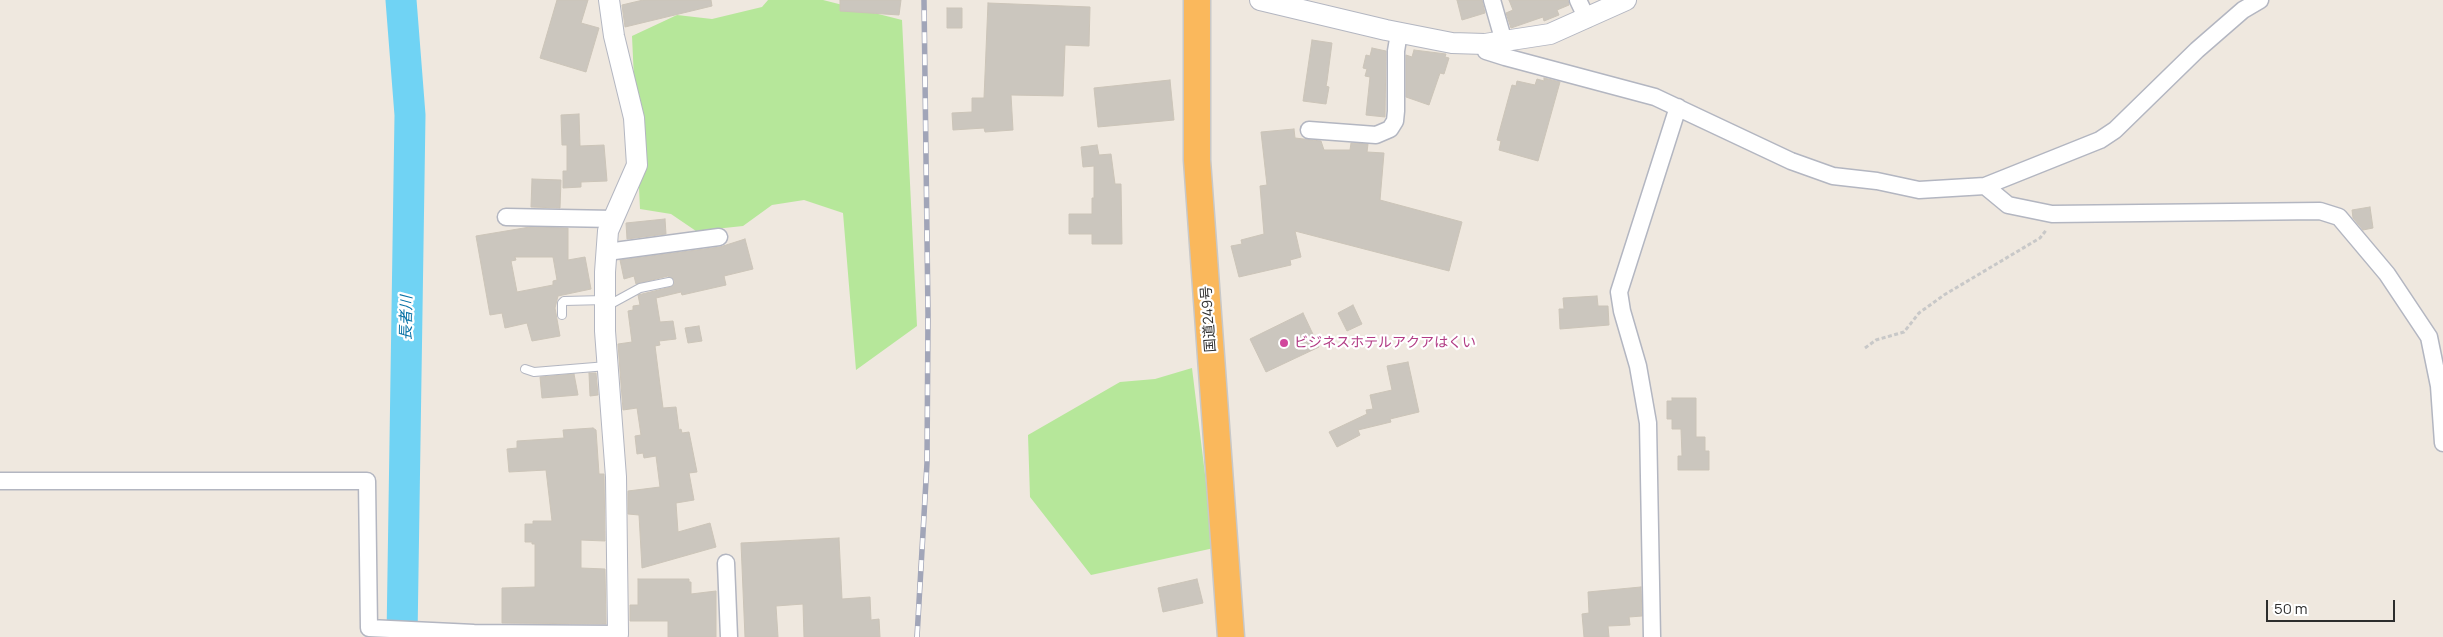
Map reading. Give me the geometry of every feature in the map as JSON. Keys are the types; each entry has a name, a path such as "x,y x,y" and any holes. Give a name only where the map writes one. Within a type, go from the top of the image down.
{"highway":[{"name":"国道249号","path":"1198,0 1196,160 1232,637"}],"street":[{"path":"0,481 367,481 368,628 474,633 618,636 616,477 607,366 605,303 607,252 608,231 637,165 634,118 614,36 609,0"},
{"path":"1260,0 1399,33 1452,43 1495,43 1550,34 1626,0"},
{"path":"1492,0 1495,43"},
{"path":"1578,0 1587,19"},
{"path":"1495,43 1486,51 1655,96 1791,161 1833,176 1877,181 1919,190 1985,186 2100,140 2115,130 2197,50 2243,10 2260,0"},
{"path":"1309,130 1376,135 1390,129 1395,121 1396,111 1396,51 1399,33"},
{"path":"1652,637 1648,423 1638,366 1622,311 1619,292 1678,107"},
{"path":"1985,186 2008,205 2052,214 2320,211 2338,217 2387,274 2429,337 2438,386 2443,443"},
{"path":"506,217 614,219"},
{"path":"607,252 718,237"},
{"path":"726,563 729,637"}],"lane":[{"path":"562,315 562,304 564,301 605,303 640,288 669,282"},
{"path":"524,369 534,372 607,366"}],"path":[{"path":"1865,348 1876,340 1904,332 1919,313 1944,295 2040,238 2046,231 2052,214"}],"green space":[{"path":"768,0 823,0 902,20 917,326 856,370 843,213 804,200 772,205 743,226 696,231 671,214 640,209 632,36 677,15 712,19 762,7"},
{"path":"1192,368 1214,548 1091,575 1030,497 1028,435 1120,382 1155,379"}],"building":[{"path":"557,0 588,0 581,23 599,28 586,72 540,58"},
{"path":"643,0 711,0 712,6 625,27 622,5"},
{"path":"840,0 901,0 899,15 840,11"},
{"path":"1457,0 1482,0 1485,13 1462,20"},
{"path":"1509,0 1568,0 1569,5 1557,10 1559,15 1544,21 1543,17 1511,28 1506,13 1513,10"},
{"path":"988,3 1090,7 1089,46 1065,45 1063,96 1011,95 1013,130 985,132 984,128 953,130 952,113 972,112 972,98 984,98"},
{"path":"947,8 962,8 962,28 947,28"},
{"path":"1312,40 1332,43 1326,86 1329,87 1326,104 1303,101"},
{"path":"1372,48 1386,51 1385,117 1366,115 1370,77 1365,76 1367,69 1363,68 1366,55 1370,56"},
{"path":"1414,50 1446,54 1445,57 1449,58 1444,74 1440,73 1429,105 1406,97 1406,55 1412,57"},
{"path":"1544,78 1560,82 1538,161 1499,150 1501,141 1497,140 1512,85 1516,86 1517,81 1535,85 1537,79 1544,81"},
{"path":"1170,80 1174,120 1098,127 1094,88"},
{"path":"579,114 580,146 604,145 607,181 581,182 581,187 563,188 563,171 567,171 567,145 562,145 561,115"},
{"path":"1294,129 1295,138 1321,141 1324,150 1350,150 1351,143 1368,144 1367,152 1384,153 1380,200 1462,222 1449,271 1295,231 1301,257 1290,260 1291,265 1239,277 1231,246 1242,244 1241,240 1264,234 1260,186 1267,185 1261,132"},
{"path":"1097,145 1099,155 1111,154 1115,184 1121,184 1122,244 1092,244 1092,234 1069,234 1069,214 1092,214 1094,166 1083,167 1081,147"},
{"path":"532,179 561,180 560,208 531,207"},
{"path":"2370,207 2373,228 2363,230 2353,218 2352,210"},
{"path":"665,219 666,234 627,239 626,223"},
{"path":"530,227 568,228 568,260 585,257 591,289 558,296 555,308 560,336 532,341 527,323 505,328 502,313 490,315 476,236","holes":["515,257 553,257 557,280 553,281 553,285 517,292 511,261 516,260"]},
{"path":"745,239 753,269 724,276 726,285 682,295 681,292 656,298 660,322 673,321 676,339 659,341 660,345 655,346 663,408 676,407 679,430 681,429 682,433 689,432 697,472 689,473 694,500 676,503 678,532 710,523 716,547 642,568 639,515 628,514 628,491 660,487 656,456 644,458 643,453 637,454 635,436 641,435 637,408 623,410 618,344 632,342 628,311 633,310 633,306 640,305 638,295 671,287 675,281 668,276 636,284 634,276 624,279 620,260 720,247"},
{"path":"1597,296 1598,306 1608,306 1609,325 1560,329 1559,309 1564,309 1563,298"},
{"path":"1353,305 1362,324 1347,331 1338,313"},
{"name":"ビジネスホテルアクアはくい","path":"1303,313 1319,347 1266,372 1250,339"},
{"path":"699,326 702,341 688,343 685,328"},
{"path":"1408,362 1419,412 1390,419 1391,422 1358,430 1360,435 1337,447 1329,432 1367,414 1366,410 1373,409 1370,395 1392,390 1387,366"},
{"path":"589,373 596,373 598,395 590,396"},
{"path":"574,374 578,395 542,398 540,377"},
{"path":"1672,398 1696,398 1696,437 1705,437 1705,451 1709,451 1709,470 1678,470 1678,456 1682,456 1681,429 1672,429 1672,419 1667,419 1667,401 1672,401"},
{"path":"593,428 596,430 599,474 604,474 605,541 581,540 581,568 605,569 606,624 502,623 502,588 535,587 535,544 525,542 525,524 533,524 533,521 552,521 546,470 509,472 507,449 517,448 517,441 564,438 563,430"},
{"path":"839,538 842,599 870,597 871,620 879,619 880,637 804,637 803,604 776,606 778,637 745,637 741,543"},
{"path":"638,579 689,579 689,582 691,582 691,594 716,591 716,637 668,637 668,621 630,621 630,605 638,605"},
{"path":"1197,579 1203,603 1163,612 1158,588"},
{"path":"1641,587 1642,616 1629,617 1630,625 1608,626 1609,637 1584,637 1582,614 1589,613 1588,592"}],"waterway":[{"name":"長者川","path":"401,0 410,115 402,637"}],"railway":[{"path":"917,637 927,463 928,314 924,0"}],"place":[{"name":"ビジネスホテルアクアはくい","path":"1284,343"}]}
